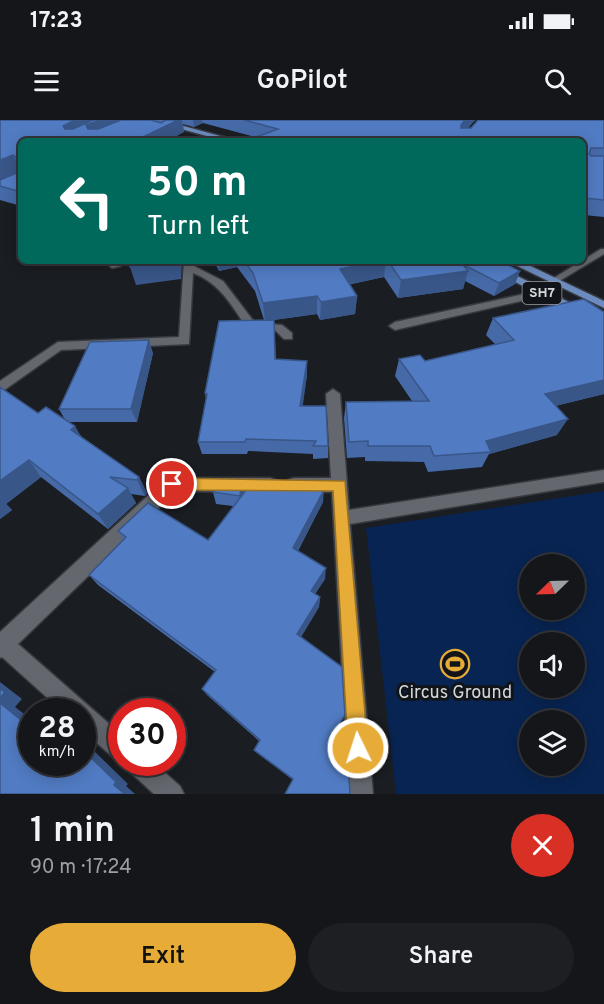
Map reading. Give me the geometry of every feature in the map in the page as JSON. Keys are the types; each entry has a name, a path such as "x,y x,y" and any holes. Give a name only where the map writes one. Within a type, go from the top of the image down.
{"main road":[{"path":"153,120 222,138"},
{"name":"SH7","path":"486,264 604,326"},
{"name":"SH7","path":"518,264 604,305"}],"street":[{"path":"0,388 58,346 185,341 190,265 216,279 251,326 278,327 288,336"},
{"path":"395,326 543,293"},
{"path":"333,394 361,794"},
{"path":"342,518 604,476"},
{"path":"63,698 1,645 172,484 340,485"},
{"path":"96,727 108,738"},
{"path":"151,776 172,794"}],"lane":[{"path":"586,261 604,250"},
{"path":"553,281 581,264"}],"shaded area":[{"name":"Circus Ground","path":"604,491 604,794 396,794 366,528"}],"building":[{"path":"0,120 75,120 63,126 65,129 73,129 93,120 101,120 86,125 88,129 98,129 121,120 151,120 161,123 166,120 178,120 141,138 18,138 18,164 16,164 16,157 13,155 0,160"},
{"path":"244,120 465,120 461,128 471,128 478,120 604,120 604,148 591,148 589,154 604,156 604,200 586,198 586,138 253,138 278,129"},
{"path":"18,172 18,191 0,186 0,180"},
{"path":"130,264 153,264 130,267"},
{"path":"246,264 364,264 340,269 357,296 321,302 317,296 263,303 253,273"},
{"path":"390,264 462,264 468,271 401,280"},
{"path":"506,264 520,271 499,283 466,266"},
{"path":"584,299 604,312 604,380 545,394 568,419 486,441 491,452 434,456 430,446 368,446 368,441 349,442 346,402 429,401 399,359 420,355 425,361 514,340 493,318"},
{"path":"274,320 275,359 307,361 300,406 326,406 328,446 313,446 316,441 246,439 245,442 198,442 219,321"},
{"path":"149,340 131,409 59,409 90,342"},
{"path":"0,387 38,413 46,407 75,426 71,430 139,477 137,480 110,477 128,488 98,514 29,460 0,481"},
{"path":"216,481 242,481 240,496 213,492"},
{"path":"253,481 291,484 293,481 301,481 324,490 293,548 326,568 311,591 320,597 297,634 342,667 345,715 341,722 350,794 285,794 293,779 254,750 260,740 202,689 216,670 89,575 126,537 118,531 148,503 208,540"},
{"path":"0,703 18,718 18,776 96,776 96,763 116,782 114,785 125,794 0,794"}],"place":[{"name":"Circus Ground","path":"455,664"}],"route":[{"path":"172,484 340,485 358,748"}]}
